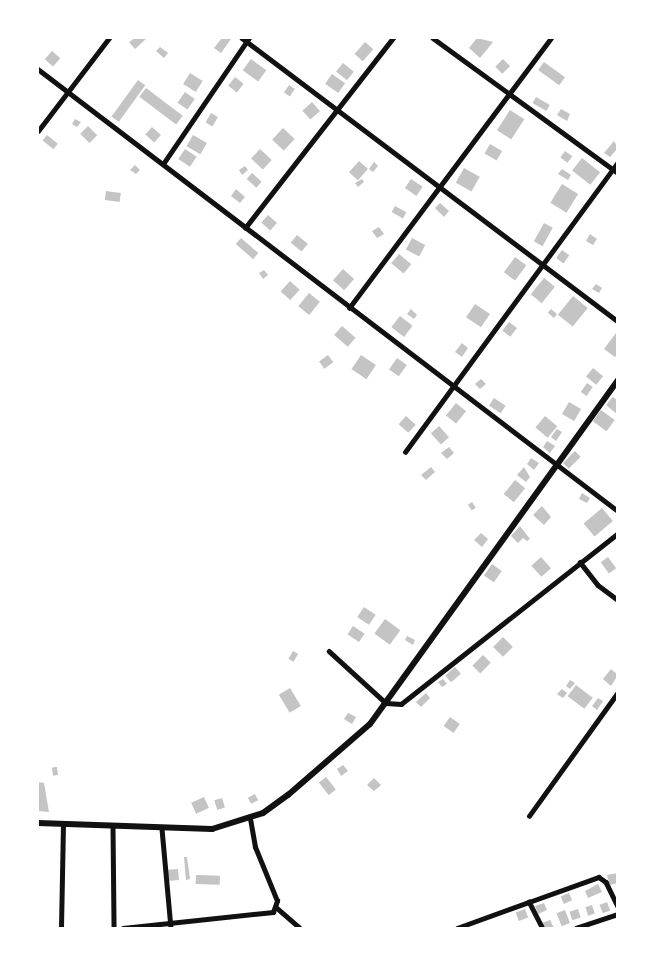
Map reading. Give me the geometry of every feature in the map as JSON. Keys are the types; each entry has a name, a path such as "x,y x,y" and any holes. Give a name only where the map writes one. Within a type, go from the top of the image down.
{"street":[{"path":"38,131 109,38"},
{"path":"245,228 393,38"},
{"path":"433,38 618,173"},
{"path":"349,308 551,38"},
{"path":"163,164 246,39 336,111 618,321"},
{"path":"38,69 452,388 618,511"},
{"path":"405,452 618,162"},
{"path":"38,823 212,829 250,818 288,795 370,724 555,464 618,380"},
{"path":"329,651 386,703 401,704 618,533"},
{"path":"580,562 598,585 618,600"},
{"path":"529,816 618,692"},
{"path":"250,818 255,847 272,883 277,908 300,928"},
{"path":"61,928 63,825"},
{"path":"113,826 114,928"},
{"path":"162,829 171,926"},
{"path":"457,928 598,877 606,882 618,907"},
{"path":"530,902 542,928"},
{"path":"123,928 171,926 268,914 277,908"},
{"path":"576,928 618,914"}],"building":[{"path":"135,38 147,38 135,49 129,42"},
{"path":"222,38 231,39 221,53 214,48"},
{"path":"477,38 493,42 480,58 469,48"},
{"path":"365,42 373,49 363,61 355,54"},
{"path":"160,47 168,53 164,58 156,51"},
{"path":"52,51 60,58 53,67 45,59"},
{"path":"251,59 266,70 258,81 243,70"},
{"path":"503,59 510,66 502,74 495,67"},
{"path":"544,62 565,77 559,85 538,70"},
{"path":"343,63 354,72 347,80 336,72"},
{"path":"190,73 203,81 196,92 183,84"},
{"path":"332,74 345,83 338,93 325,84"},
{"path":"235,77 244,84 237,92 228,86"},
{"path":"138,80 145,85 119,122 112,116"},
{"path":"289,85 295,89 290,96 284,92"},
{"path":"146,88 183,116 176,124 139,97"},
{"path":"185,92 195,99 187,110 178,103"},
{"path":"536,97 550,105 546,111 532,103"},
{"path":"312,102 320,111 310,120 302,111"},
{"path":"561,109 570,114 567,121 557,115"},
{"path":"510,110 524,119 511,139 497,130"},
{"path":"211,113 218,117 212,127 206,123"},
{"path":"75,119 81,122 77,127 72,124"},
{"path":"88,126 97,135 89,143 80,134"},
{"path":"152,127 161,135 154,142 145,134"},
{"path":"283,128 295,139 284,151 272,140"},
{"path":"47,135 58,144 53,149 43,140"},
{"path":"193,135 207,143 200,154 186,146"},
{"path":"614,141 618,148 610,157 604,153"},
{"path":"490,144 502,151 497,161 484,154"},
{"path":"185,149 197,157 190,167 178,159"},
{"path":"260,149 272,160 263,169 251,159"},
{"path":"565,151 572,156 568,163 560,157"},
{"path":"582,158 600,172 590,185 572,171"},
{"path":"359,161 368,169 358,180 349,172"},
{"path":"374,162 378,166 373,172 369,169"},
{"path":"135,165 140,170 136,174 130,170"},
{"path":"245,166 248,170 242,175 239,170"},
{"path":"464,168 480,177 472,192 456,183"},
{"path":"562,169 571,175 568,180 558,174"},
{"path":"252,173 262,182 256,188 247,179"},
{"path":"362,179 364,182 358,187 355,183"},
{"path":"411,179 423,187 416,196 405,188"},
{"path":"562,184 578,194 566,213 550,203"},
{"path":"236,189 245,197 240,203 231,196"},
{"path":"106,191 121,193 120,202 105,200"},
{"path":"440,203 449,211 444,217 435,208"},
{"path":"395,206 406,212 403,218 392,212"},
{"path":"268,215 277,223 270,230 261,222"},
{"path":"544,223 553,228 543,246 534,241"},
{"path":"379,227 384,234 377,238 372,231"},
{"path":"590,234 597,239 593,245 586,241"},
{"path":"297,235 308,244 302,252 291,243"},
{"path":"241,238 258,253 253,259 236,244"},
{"path":"412,238 425,245 419,257 406,249"},
{"path":"562,250 569,255 563,263 556,258"},
{"path":"399,254 411,264 404,273 391,263"},
{"path":"515,257 526,265 515,281 504,272"},
{"path":"343,269 354,279 344,290 333,280"},
{"path":"264,270 268,275 263,279 259,273"},
{"path":"544,278 555,287 542,303 531,294"},
{"path":"290,281 300,290 290,300 281,291"},
{"path":"596,284 602,288 599,293 592,289"},
{"path":"309,293 320,302 309,315 298,306"},
{"path":"573,296 588,308 573,327 558,315"},
{"path":"475,304 490,314 481,327 466,317"},
{"path":"411,309 417,315 414,319 407,314"},
{"path":"551,309 557,314 554,318 548,313"},
{"path":"400,316 413,326 404,337 391,327"},
{"path":"509,322 517,328 510,337 502,331"},
{"path":"342,326 356,338 348,347 334,335"},
{"path":"616,333 618,354 615,357 604,349"},
{"path":"462,343 468,348 462,357 455,352"},
{"path":"328,355 333,362 324,369 319,361"},
{"path":"361,355 376,365 366,379 351,369"},
{"path":"397,358 407,365 399,376 389,369"},
{"path":"593,368 603,376 596,385 586,377"},
{"path":"481,379 486,384 480,389 475,384"},
{"path":"587,383 593,387 587,396 581,392"},
{"path":"613,397 618,401 618,415 606,405"},
{"path":"494,398 506,406 501,413 489,405"},
{"path":"569,402 581,409 574,421 562,414"},
{"path":"456,403 466,411 456,424 446,415"},
{"path":"601,410 615,420 607,431 593,421"},
{"path":"406,416 416,425 408,433 399,424"},
{"path":"545,416 557,426 548,438 535,427"},
{"path":"439,426 449,437 441,445 431,433"},
{"path":"557,429 562,432 556,441 551,437"},
{"path":"547,441 555,446 550,453 543,447"},
{"path":"449,447 454,453 447,459 441,453"},
{"path":"575,451 581,457 569,469 563,463"},
{"path":"531,458 539,463 534,470 527,464"},
{"path":"431,467 435,472 426,480 421,475"},
{"path":"524,467 530,477 526,482 517,475"},
{"path":"515,480 525,488 514,502 504,494"},
{"path":"582,493 590,498 587,503 579,499"},
{"path":"472,502 476,508 472,511 468,505"},
{"path":"542,506 551,517 544,525 533,515"},
{"path":"602,508 613,521 595,536 584,523"},
{"path":"520,526 530,539 527,541 523,538 518,543 511,536"},
{"path":"481,533 488,539 482,547 474,540"},
{"path":"541,557 551,568 541,577 531,566"},
{"path":"608,557 616,568 609,574 601,562"},
{"path":"492,564 502,571 494,582 484,575"},
{"path":"364,607 376,615 369,625 357,617"},
{"path":"385,619 400,630 390,645 374,634"},
{"path":"353,626 365,634 359,642 347,634"},
{"path":"407,636 415,640 413,645 405,640"},
{"path":"503,637 513,647 503,657 493,647"},
{"path":"293,651 298,654 294,662 288,659"},
{"path":"483,655 491,663 480,673 472,666"},
{"path":"455,667 461,674 451,682 445,676"},
{"path":"611,669 618,675 611,686 603,679"},
{"path":"443,679 447,684 442,687 438,682"},
{"path":"570,680 575,683 570,689 566,686"},
{"path":"576,685 593,698 584,709 568,696"},
{"path":"290,688 301,706 290,713 279,695"},
{"path":"562,689 567,693 563,698 557,694"},
{"path":"426,693 430,698 421,707 416,702"},
{"path":"598,698 603,701 597,710 592,706"},
{"path":"348,713 356,717 352,724 344,719"},
{"path":"450,717 460,724 454,733 444,726"},
{"path":"343,765 348,771 341,776 337,769"},
{"path":"57,767 58,775 53,776 52,768"},
{"path":"326,777 336,790 329,795 319,783"},
{"path":"374,778 381,785 374,791 367,785"},
{"path":"38,782 44,783 49,812 38,811"},
{"path":"255,794 258,800 251,804 248,798"},
{"path":"204,797 209,808 196,814 191,803"},
{"path":"222,798 225,808 217,810 214,800"},
{"path":"184,857 187,857 190,879 186,880"},
{"path":"178,869 179,880 167,881 166,870"},
{"path":"618,873 618,883 610,885 607,875"},
{"path":"196,875 220,876 220,885 196,884"},
{"path":"598,884 602,892 588,898 585,891"},
{"path":"569,893 572,900 564,904 561,897"},
{"path":"607,902 610,910 603,913 600,905"},
{"path":"544,903 547,910 538,914 535,906"},
{"path":"592,905 595,914 588,916 585,907"},
{"path":"525,909 528,917 519,921 516,913"},
{"path":"578,909 581,918 572,920 569,912"},
{"path":"565,910 570,923 562,926 557,913"},
{"path":"550,920 554,928 545,928 542,923"}]}
